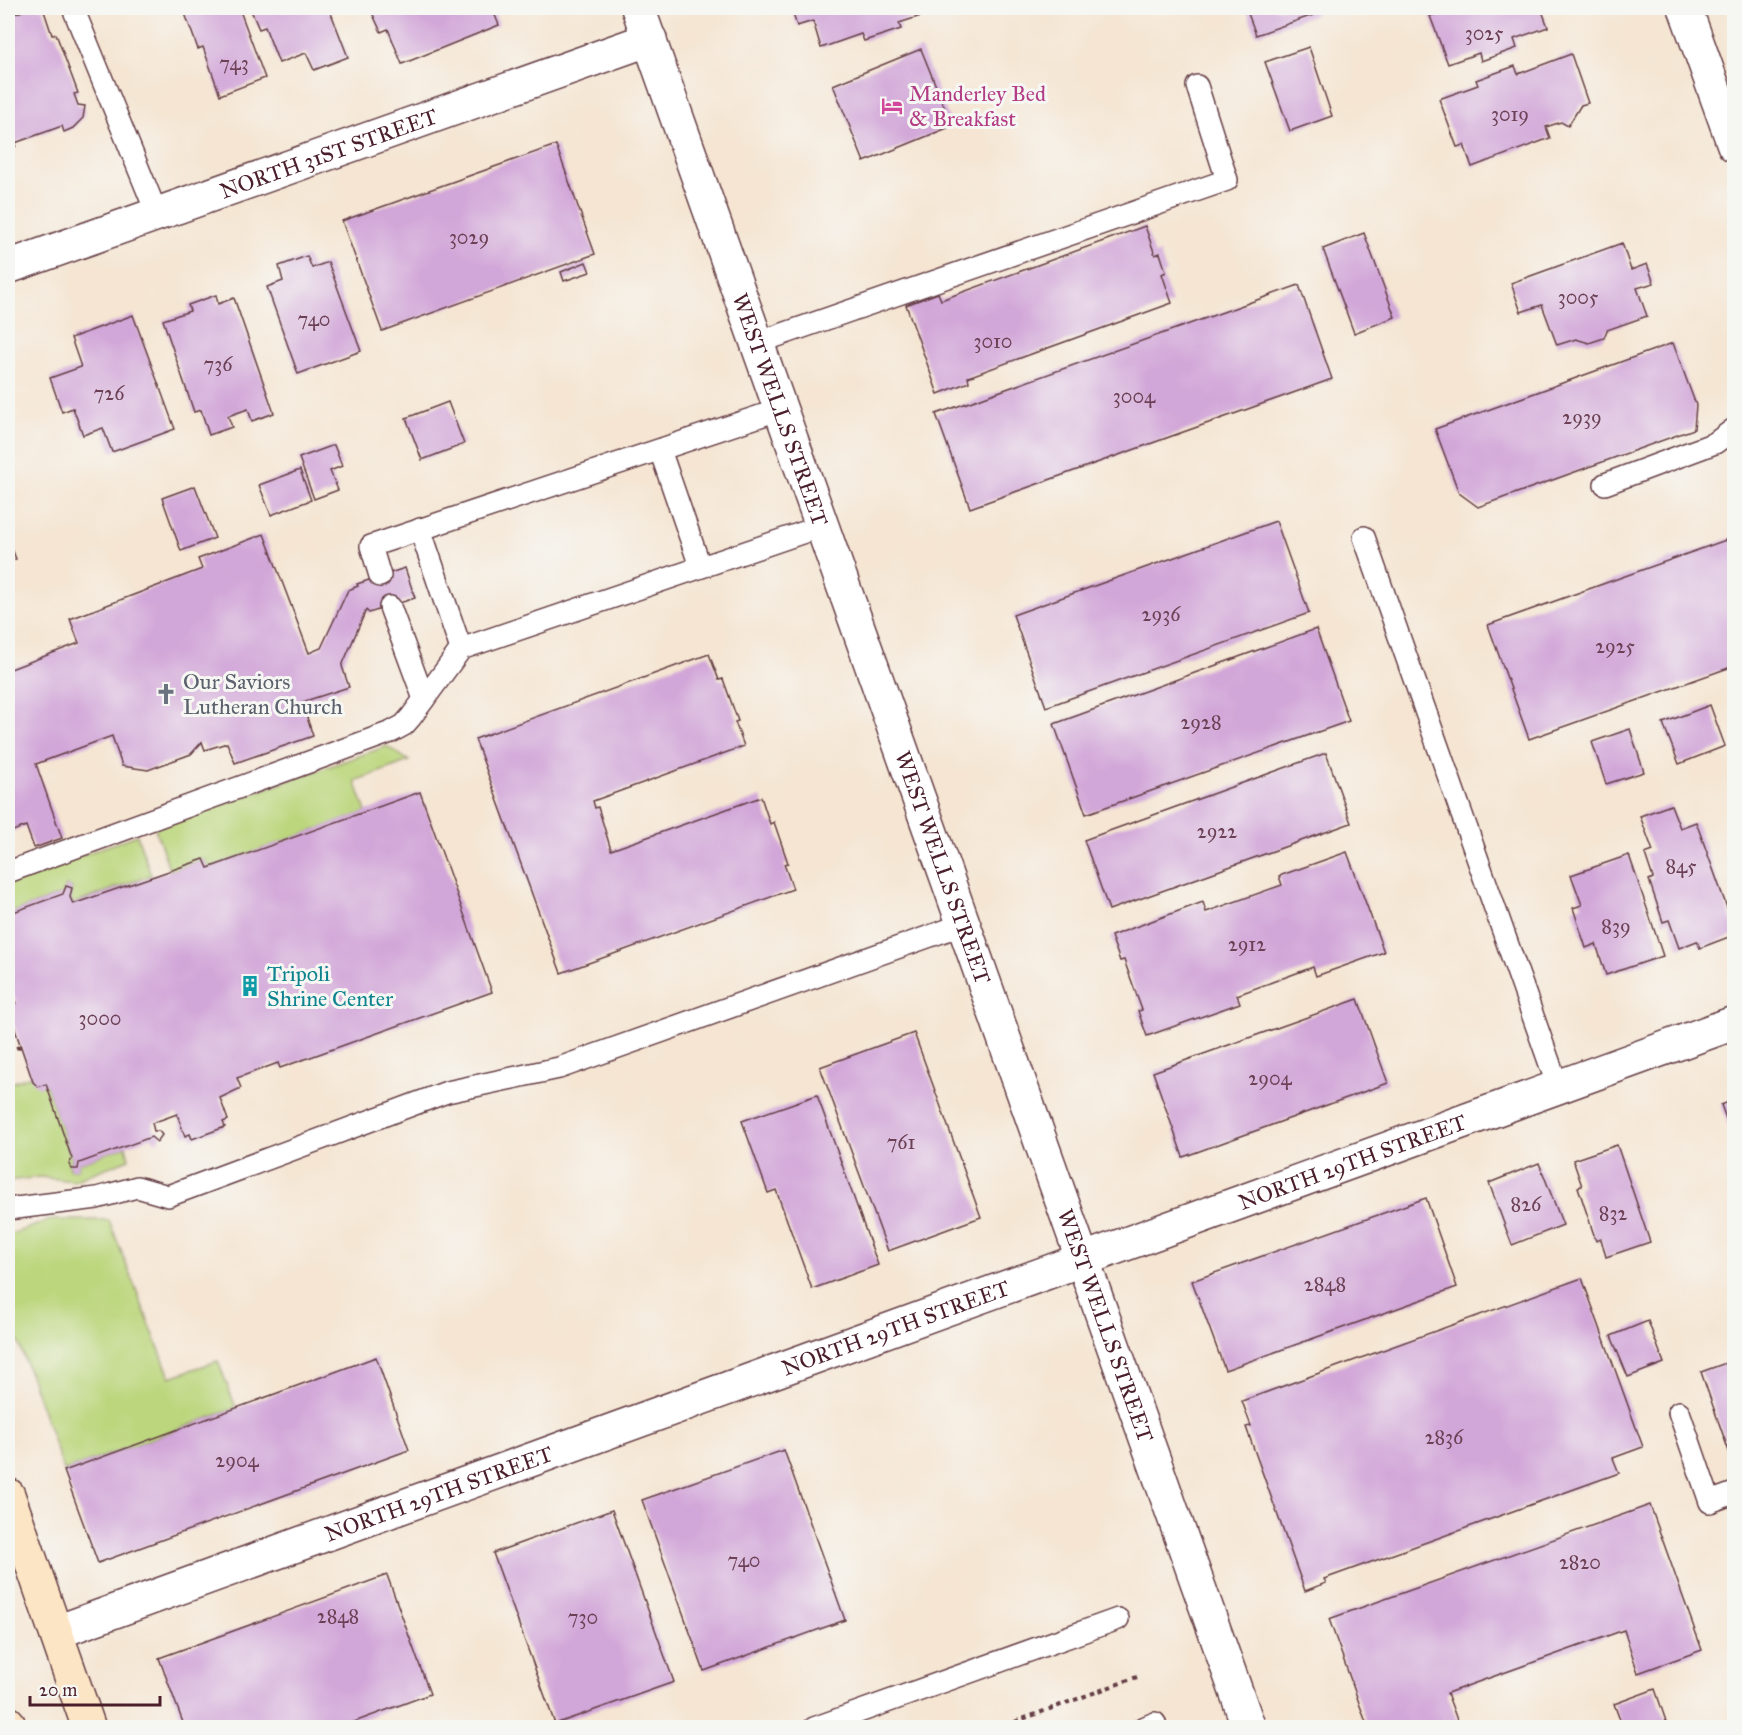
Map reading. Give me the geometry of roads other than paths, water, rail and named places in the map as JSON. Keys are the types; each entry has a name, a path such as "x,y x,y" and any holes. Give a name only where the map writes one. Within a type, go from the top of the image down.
{"main road":[{"path":"8,1495 90,1728"},
{"path":"8,1723 9,1728"}],"street":[{"name":"WEST WELLS STREET","path":"638,8 1250,1728"},
{"path":"1685,8 1734,145"},
{"name":"NORTH 31ST STREET","path":"8,267 650,39"},
{"name":"NORTH 29TH STREET","path":"57,1632 1734,1023"}],"lane":[{"path":"73,8 157,214"},
{"path":"757,343 1227,180 1197,86"},
{"path":"380,576 371,546 781,409"},
{"path":"1605,484 1714,443 1734,429"},
{"path":"660,450 700,566"},
{"path":"8,872 391,732 404,725 461,649 822,526"},
{"path":"420,529 461,649"},
{"path":"1364,537 1558,1087"},
{"path":"390,607 424,699"},
{"path":"8,1209 97,1198 137,1187 168,1196 447,1092 559,1068 964,924"},
{"path":"1679,1412 1710,1502 1734,1493"},
{"path":"814,1728 1118,1619"}],"place":[{"name":"Manderley Bed & Breakfast","path":"892,106"},
{"name":"Our Saviors Lutheran Church","path":"166,694"},
{"name":"Tripoli Shrine Center","path":"250,986"}]}
